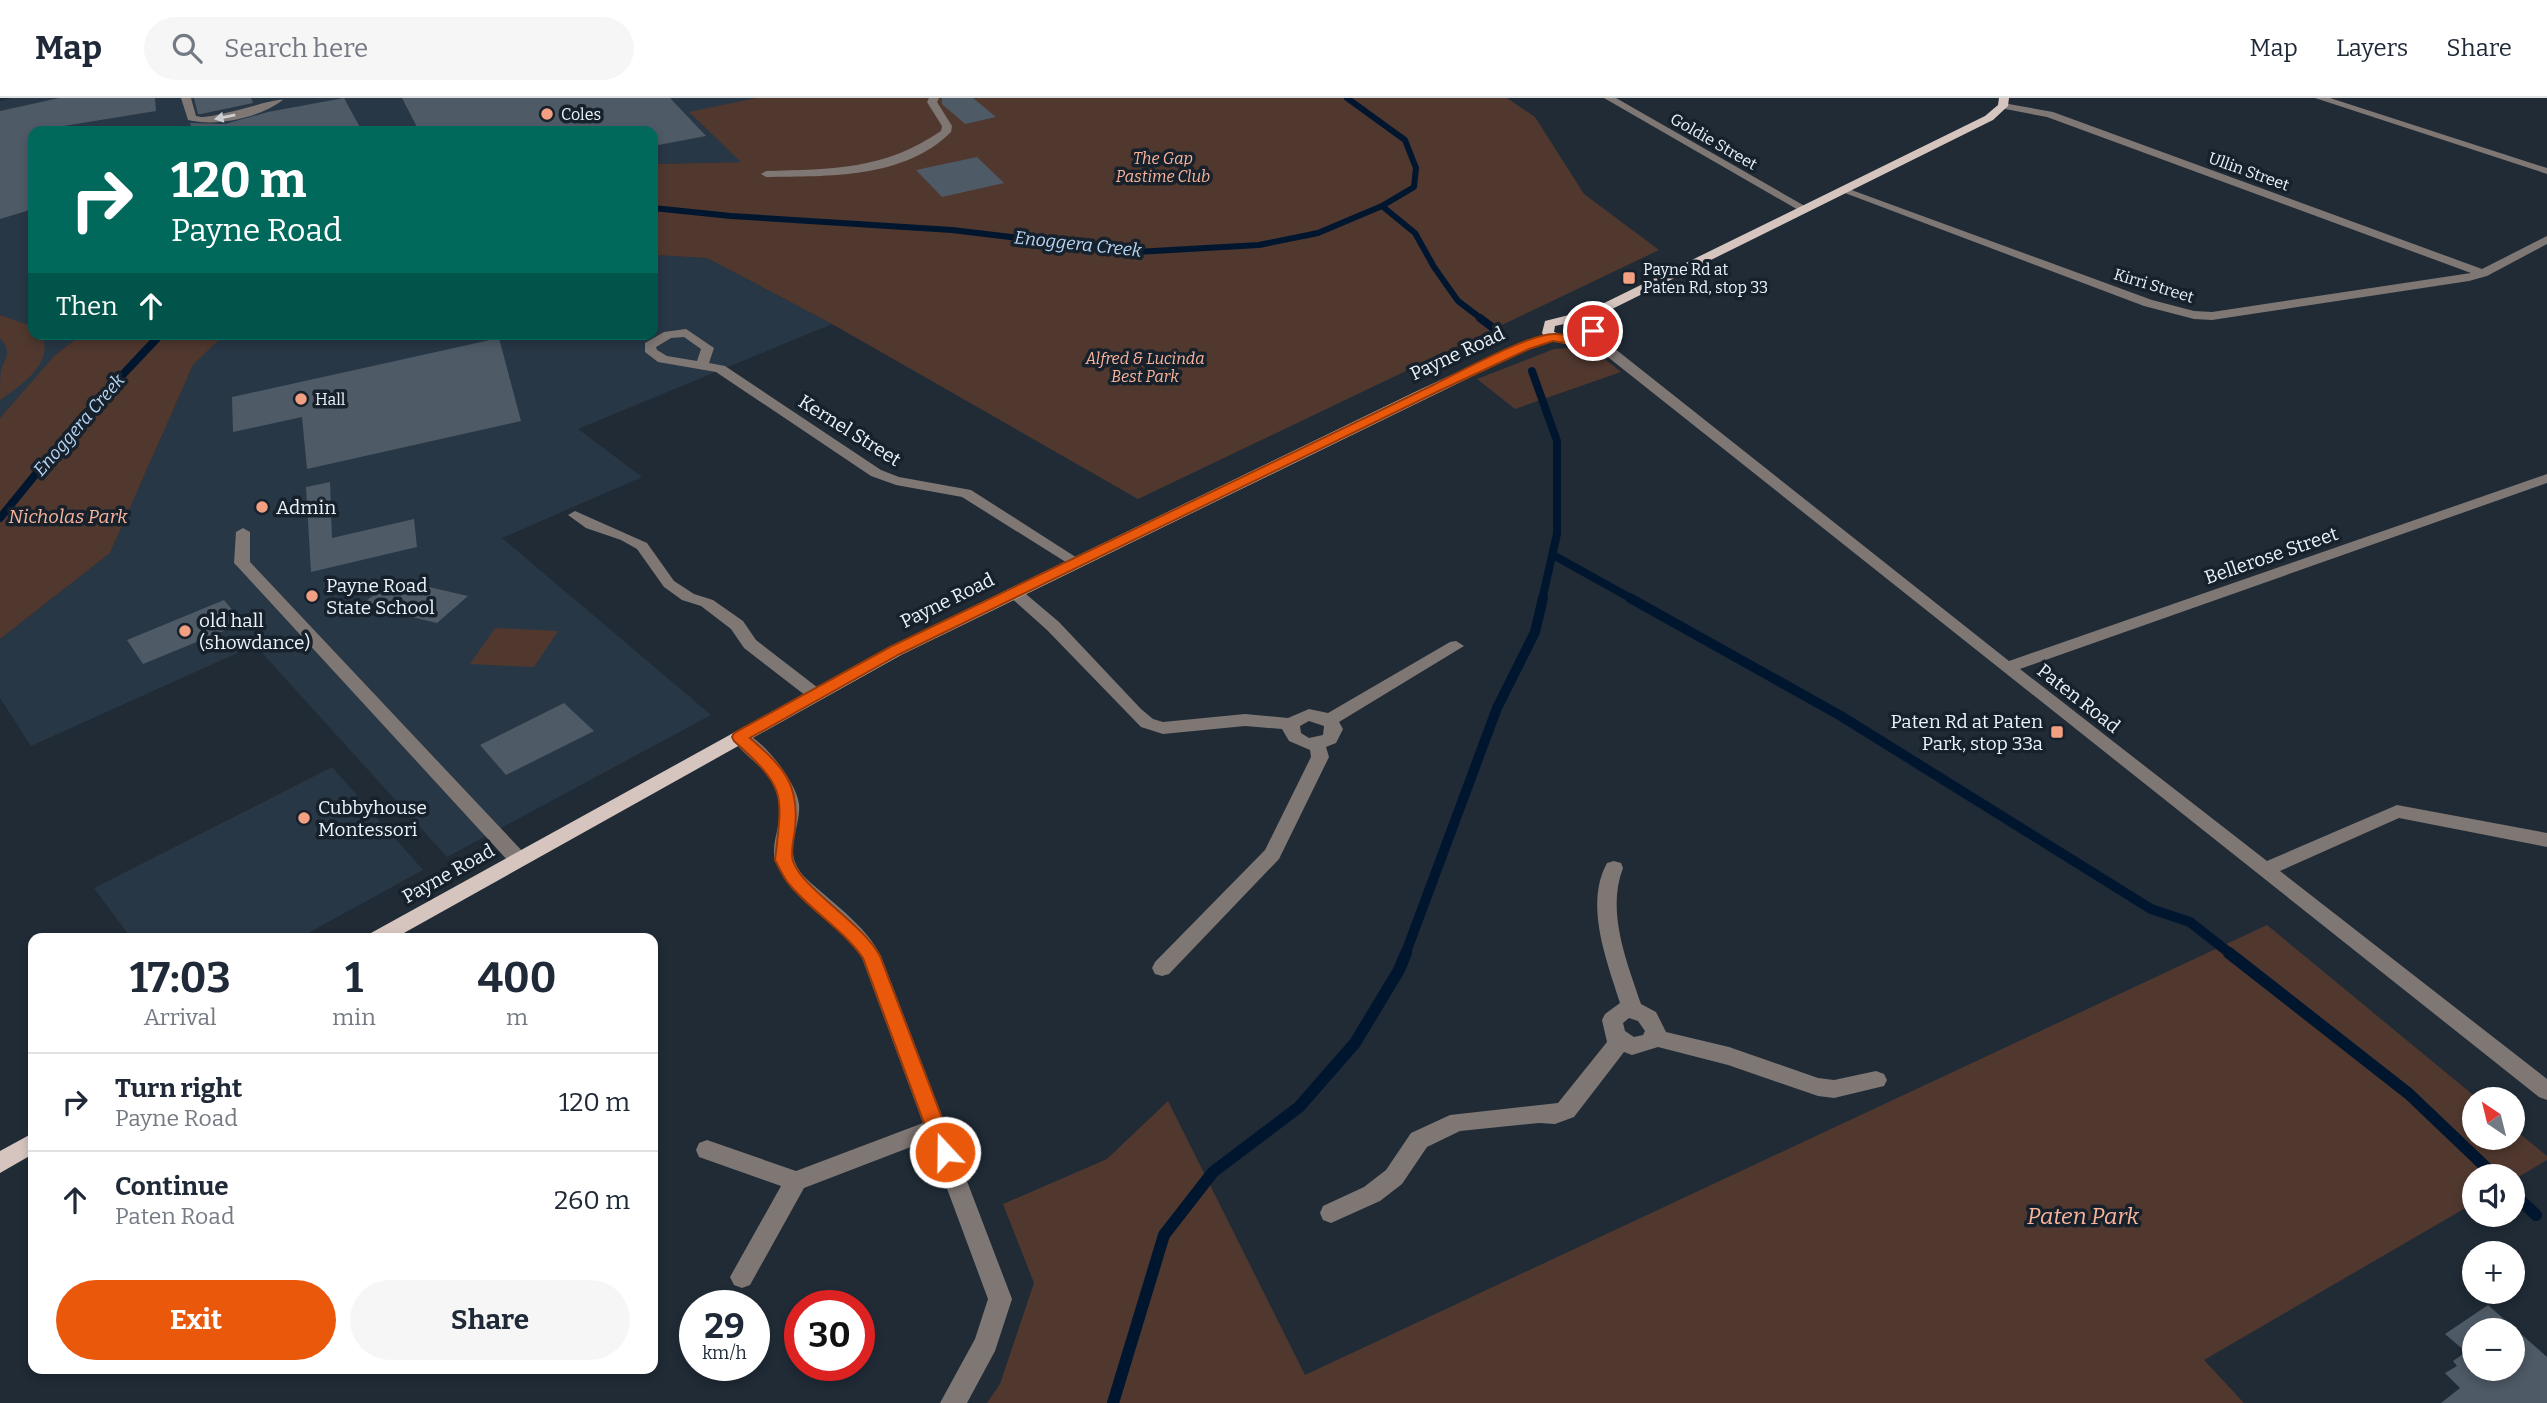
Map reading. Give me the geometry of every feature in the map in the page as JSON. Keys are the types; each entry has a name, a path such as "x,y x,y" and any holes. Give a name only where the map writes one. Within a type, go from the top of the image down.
{"main road":[{"path":"1553,337 1547,327 1554,321 1569,319 1584,330 1598,311 1989,118 2004,102"},
{"name":"Paten Road","path":"1553,337 1566,341 1584,330"},
{"name":"Payne Road","path":"387,933 895,651 1420,395 1524,346 1553,337"},
{"path":"0,1163 28,1145"}],"street":[{"path":"186,98 192,118 204,121 228,117 278,100"},
{"path":"765,174 830,172 898,162 918,152 946,132 947,125 932,102 934,98"},
{"name":"Goldie Street","path":"1609,98 1804,209"},
{"path":"2320,98 2547,171"},
{"name":"Ullin Street","path":"2004,102 2049,114 2483,273"},
{"name":"Kirri Street","path":"1842,191 2148,303 2194,315 2212,316 2483,273 2547,239"},
{"name":"Paten Road","path":"1584,330 2007,668 2547,1091"},
{"name":"Kernel Street","path":"702,364 720,369 876,472 896,481 966,493 1077,563"},
{"name":"Bellerose Street","path":"2007,668 2547,478"},
{"path":"575,515 591,525 626,537 642,546 668,584 688,597 707,603 737,625 750,644 816,695"},
{"path":"243,532 242,563 518,859"},
{"path":"1014,592 1053,626 1147,723 1163,728 1245,720 1292,724"},
{"path":"1329,720 1334,729 1333,734 1330,739 1317,744 1297,741 1291,733 1296,719 1309,715 1329,720 1456,646"},
{"path":"740,737 767,762 780,779 790,804 783,860 795,879 859,938 871,956 1000,1299 986,1343 953,1403"},
{"path":"1162,968 1272,854 1320,757 1317,744"},
{"path":"2265,870 2397,810 2547,840"},
{"path":"1614,868 1607,879 1610,936 1632,1010"},
{"path":"1654,1038 1656,1032 1652,1021 1640,1012 1632,1010 1620,1013 1612,1020 1612,1031 1620,1041 1639,1046 1654,1038 1730,1056 1818,1087 1834,1089 1875,1080"},
{"path":"1331,1213 1372,1194 1394,1177 1419,1140 1458,1122 1539,1114 1555,1115 1566,1110 1620,1041"},
{"path":"742,1277 796,1181 935,1128"},
{"path":"707,1150 796,1181"}],"shaded area":[{"path":"12,98 756,98 690,113 742,162 658,164 658,126 28,126 28,340 74,340 54,356 0,418 0,101"},
{"name":"Payne Road State School","path":"658,255 707,258 832,324 578,429 642,477 502,538 711,715 447,857 255,645 31,746 0,698 0,639 110,553 193,365 219,340 658,340"},
{"name":"Cubbyhouse Montessori","path":"332,767 423,870 308,933 127,933 94,888"}],"green space":[{"path":"756,98 1507,98 1535,117 1584,194 1659,250 1138,499 832,324 707,258 658,255 658,164 741,162 689,112"},
{"path":"0,315 28,325 28,340 43,340 44,355 34,373 0,400 1,370 7,350 0,338"},
{"name":"Nicholas Park","path":"74,340 219,340 193,365 110,553 0,639 0,418 54,356"},
{"path":"1590,347 1621,372 1515,409 1477,379 1554,349"},
{"path":"495,628 558,631 534,667 470,664"},
{"name":"Paten Park","path":"2267,925 2463,1087 2462,1150 2525,1150 2525,1138 2547,1156 2547,1160 2525,1173 2525,1164 2462,1164 2462,1210 2204,1360 2244,1403 987,1403 1000,1384 1034,1283 1003,1204 1107,1159 1168,1101 1305,1375"}],"building":[{"path":"59,98 155,98 156,111 64,126 28,126 28,211 0,219 0,111"},
{"path":"194,98 251,98 253,103 198,114"},
{"path":"344,98 359,126 191,126 190,123 225,124 268,112"},
{"path":"402,98 670,98 706,136 658,145 658,126 416,126"},
{"path":"942,98 973,98 996,117 965,124 942,104"},
{"path":"977,157 1004,183 942,197 916,170"},
{"path":"500,340 521,421 307,469 302,417 233,432 232,397"},
{"path":"330,482 332,538 414,519 417,547 311,572 306,487"},
{"path":"394,579 468,596 437,623 361,605"},
{"name":"old hall (showdance)","path":"224,600 243,623 143,664 127,640"},
{"path":"564,703 594,731 506,775 480,745"},
{"path":"2488,1305 2503,1318 2469,1318"},
{"path":"2462,1323 2462,1349 2445,1334"},
{"path":"2525,1338 2547,1357 2547,1403 2441,1403 2460,1388 2445,1373 2457,1366 2453,1361 2462,1355 2462,1381 2525,1381"}],"waterway":[{"name":"Enoggera Creek","path":"1347,98 1405,140 1416,168 1414,187 1382,206"},
{"name":"Enoggera Creek","path":"658,209 731,216 952,230 1136,252 1259,245 1318,233 1382,206"},
{"path":"1382,206 1415,233 1434,267 1458,301 1483,320"},
{"path":"1480,318 1501,334"},
{"name":"Enoggera Creek","path":"0,518 79,421 155,340"},
{"path":"1532,371 1557,441 1557,534 1542,600"},
{"path":"1553,555 1634,600"},
{"path":"1405,955 1497,708 1535,632 1543,598"},
{"path":"1630,598 1841,716 2151,909 2190,922 2232,955"},
{"path":"1113,1403 1164,1235 1213,1172 1299,1107 1355,1043 1399,970 1406,953"},
{"path":"2229,953 2409,1094 2482,1164"},
{"path":"2525,1204 2536,1215"}],"place":[{"name":"Coles","path":"547,114"},
{"name":"Payne Rd at Paten Rd, stop 33","path":"1629,278"},
{"name":"Hall","path":"301,399"},
{"name":"Admin","path":"262,507"},
{"name":"Payne Road State School","path":"312,596"},
{"name":"old hall (showdance)","path":"185,631"},
{"name":"Paten Rd at Paten Park, stop 33a","path":"2057,732"},
{"name":"Cubbyhouse Montessori","path":"304,818"}],"route":[{"path":"945,1152 871,956 859,938 795,879 783,860 790,804 780,779 767,762 740,737 895,651 1437,387 1524,346 1553,337 1578,341 1589,338 1593,331"}],"park label":[{"name":"The Gap Pastime Club","path":"1163,167"},
{"name":"Alfred & Lucinda Best Park","path":"1145,367"}]}
